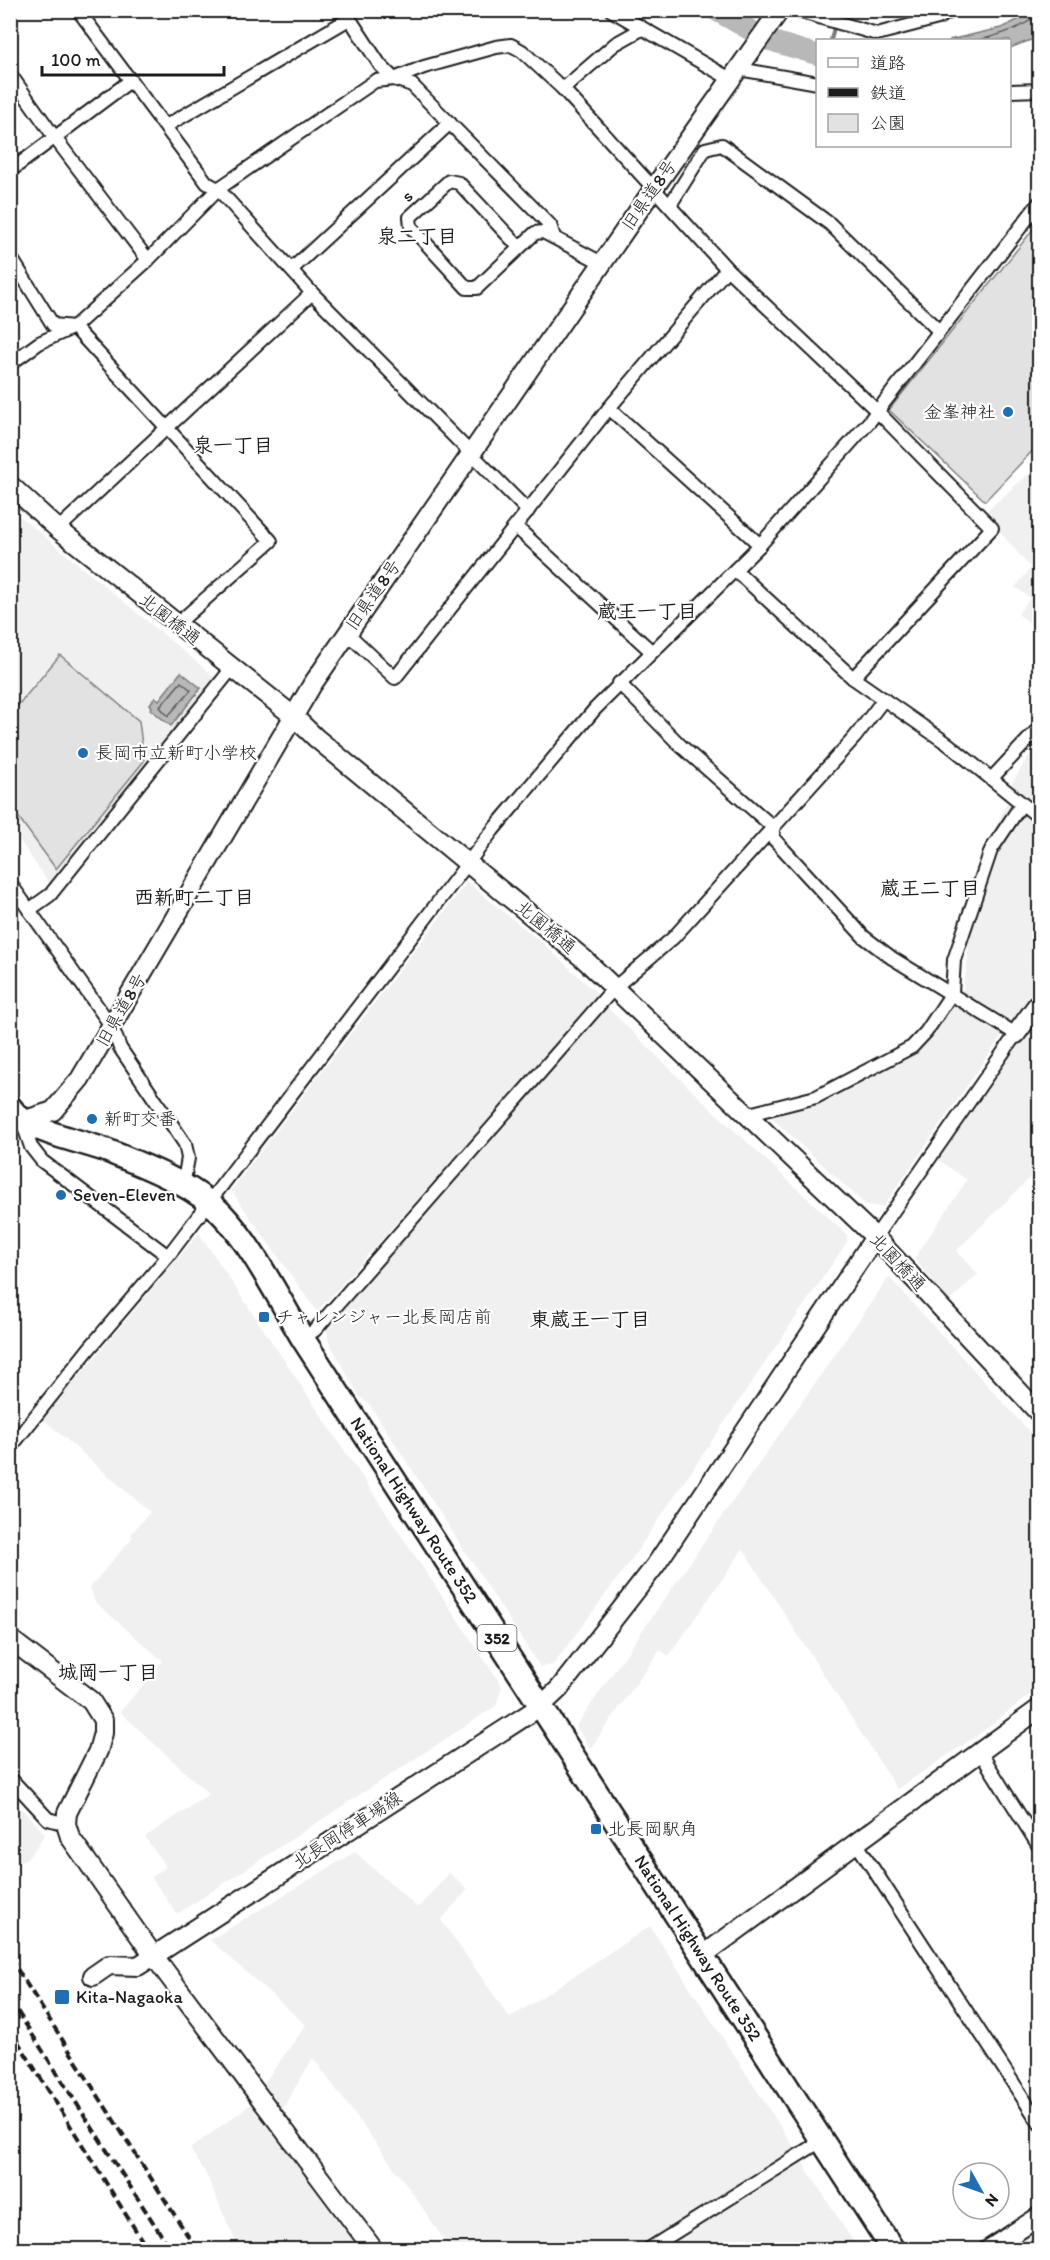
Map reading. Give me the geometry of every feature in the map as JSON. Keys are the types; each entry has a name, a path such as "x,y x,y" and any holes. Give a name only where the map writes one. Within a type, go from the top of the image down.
{"highway":[{"name":"National Highway Route 352","path":"14,1118 112,1152 183,1186 210,1203 239,1235 303,1339 893,2250"}],"street":[{"path":"611,10 640,30 739,69 816,83"},
{"path":"785,11 877,34 938,18 952,10"},
{"path":"78,11 207,183 218,189 312,293 435,420 471,452 528,511"},
{"name":"旧県道8号","path":"14,1118 38,1118 59,1105 80,1079 292,715 346,633 654,188 739,69 785,11"},
{"path":"166,126 346,15 380,65 394,79 412,85 550,225 554,237 602,263"},
{"path":"563,89 615,44 640,30"},
{"path":"10,364 39,343 74,327 148,260 218,189 375,81 394,79 424,67 496,47 512,45 527,55 563,89 727,269 877,411 992,528 853,678"},
{"path":"10,74 55,138 148,260"},
{"path":"10,171 130,81"},
{"path":"1011,91 1040,90"},
{"path":"292,269 450,123"},
{"path":"670,205 705,149 722,145 830,224 938,330"},
{"name":"s","path":"519,247 459,183 448,181 410,217 411,227 467,288 477,288 535,233 543,232 554,237"},
{"path":"10,1448 210,1203 468,863 542,770 651,651 760,545 877,411 1040,202"},
{"path":"10,256 53,325 74,327 271,541 176,624"},
{"path":"346,633 395,678 609,408 727,269"},
{"path":"58,530 312,293"},
{"path":"609,408 760,545"},
{"name":"北園橋通","path":"10,485 58,530 292,715 316,738 468,863 614,988 875,1237 1040,1414"},
{"path":"516,527 651,651"},
{"path":"735,570 853,678 992,778 1021,805 1040,818"},
{"path":"30,910 50,895 233,667"},
{"path":"620,683 681,746 773,827 773,838 864,937 892,958 1016,1034"},
{"path":"303,1339 315,1330 614,988 673,938 855,737 884,699"},
{"path":"992,778 1040,727"},
{"path":"745,1115 816,1097 912,1047 952,993 954,960 991,850 1021,805"},
{"path":"10,883 112,1027 120,1048 185,1143 188,1158 183,1186"},
{"path":"875,1237 1040,1001"},
{"path":"14,1118 42,1161 168,1256"},
{"name":"北長岡停車場線","path":"93,1976 110,1965 138,1966 541,1706 559,1689 655,1566 875,1237"},
{"path":"10,1639 91,1701 103,1720 101,1742 71,1803 66,1824 70,1837 153,1955 374,2250"},
{"path":"702,1956 855,1841 1040,1708"},
{"path":"980,1752 1040,1848"},
{"path":"10,1778 48,1819 66,1824"},
{"path":"855,1841 1040,2124"},
{"path":"647,2250 821,2141"},
{"path":"988,2250 1040,2216"}],"shaded area":[{"path":"1039,465 1039,630 1018,614 1030,598 1015,587 1031,568 984,513"},
{"name":"長岡市立新町小学校","path":"15,512 216,678 51,886 11,828 10,517"},
{"path":"1039,740 1039,982 883,1207 866,1205 769,1115 814,1104 915,1052 931,1037 963,989 968,959 971,879 1006,805 1010,786"},
{"path":"467,882 540,941 599,995 317,1312 231,1190"},
{"path":"603,1006 606,1006 707,1105 847,1235 847,1242 629,1563 553,1665 540,1667 370,1405 359,1396 328,1340 327,1328"},
{"path":"1039,1012 1039,1179 1034,1174 956,1251 978,1274 950,1301 914,1259 967,1180 937,1159"},
{"path":"199,1233 502,1686 496,1706 177,1914 151,1877 166,1867 145,1837 209,1794 120,1712 163,1661 95,1602 90,1587 133,1537 131,1534 150,1512 43,1419"},
{"path":"889,1277 1039,1442 1039,1688 978,1735 897,1789 743,1549 669,1656 660,1650 590,1749 576,1726"},
{"path":"10,1796 45,1834 30,1856 11,1867"},
{"path":"355,1852 418,1908 449,1873 468,1889 441,1920 510,2018 650,1926 795,2149 633,2249 450,2249 414,2195 313,2058 281,2111 262,2086 306,2025 210,1940"},
{"path":"251,2104 360,2249 239,2249 205,2172 190,2149"},
{"path":"801,2160 858,2249 659,2250"},
{"path":"1039,2228 1039,2249 1007,2249"}],"green space":[{"path":"1039,222 1039,444 985,501 889,410"},
{"path":"60,655 139,721 144,761 56,869 11,807 10,715"}],"water":[{"path":"1039,11 1039,37 1011,48 1011,39 953,39 1001,28"},
{"path":"181,672 201,688 171,726 150,709 152,707 150,704 155,697 159,700"}],"waterway":[{"path":"715,10 768,40 816,54"},
{"path":"831,39 838,10"}],"railway":[{"path":"10,1958 197,2250"},
{"path":"10,2000 171,2250"},
{"path":"10,2029 148,2250"}],"place":[{"name":"金峯神社","path":"1008,412"},
{"name":"長岡市立新町小学校","path":"83,753"},
{"name":"新町交番","path":"92,1119"},
{"name":"Seven-Eleven","path":"61,1195"},
{"name":"チャレンジャー北長岡店前","path":"264,1317"},
{"name":"北長岡駅角","path":"596,1829"},
{"name":"Kita-Nagaoka","path":"62,1997"}],"district":[{"name":"泉二丁目","path":"417,236"},
{"name":"泉一丁目","path":"233,445"},
{"name":"蔵王一丁目","path":"647,611"},
{"name":"蔵王二丁目","path":"930,888"},
{"name":"西新町二丁目","path":"194,897"},
{"name":"東蔵王一丁目","path":"590,1319"},
{"name":"城岡一丁目","path":"108,1672"}]}
